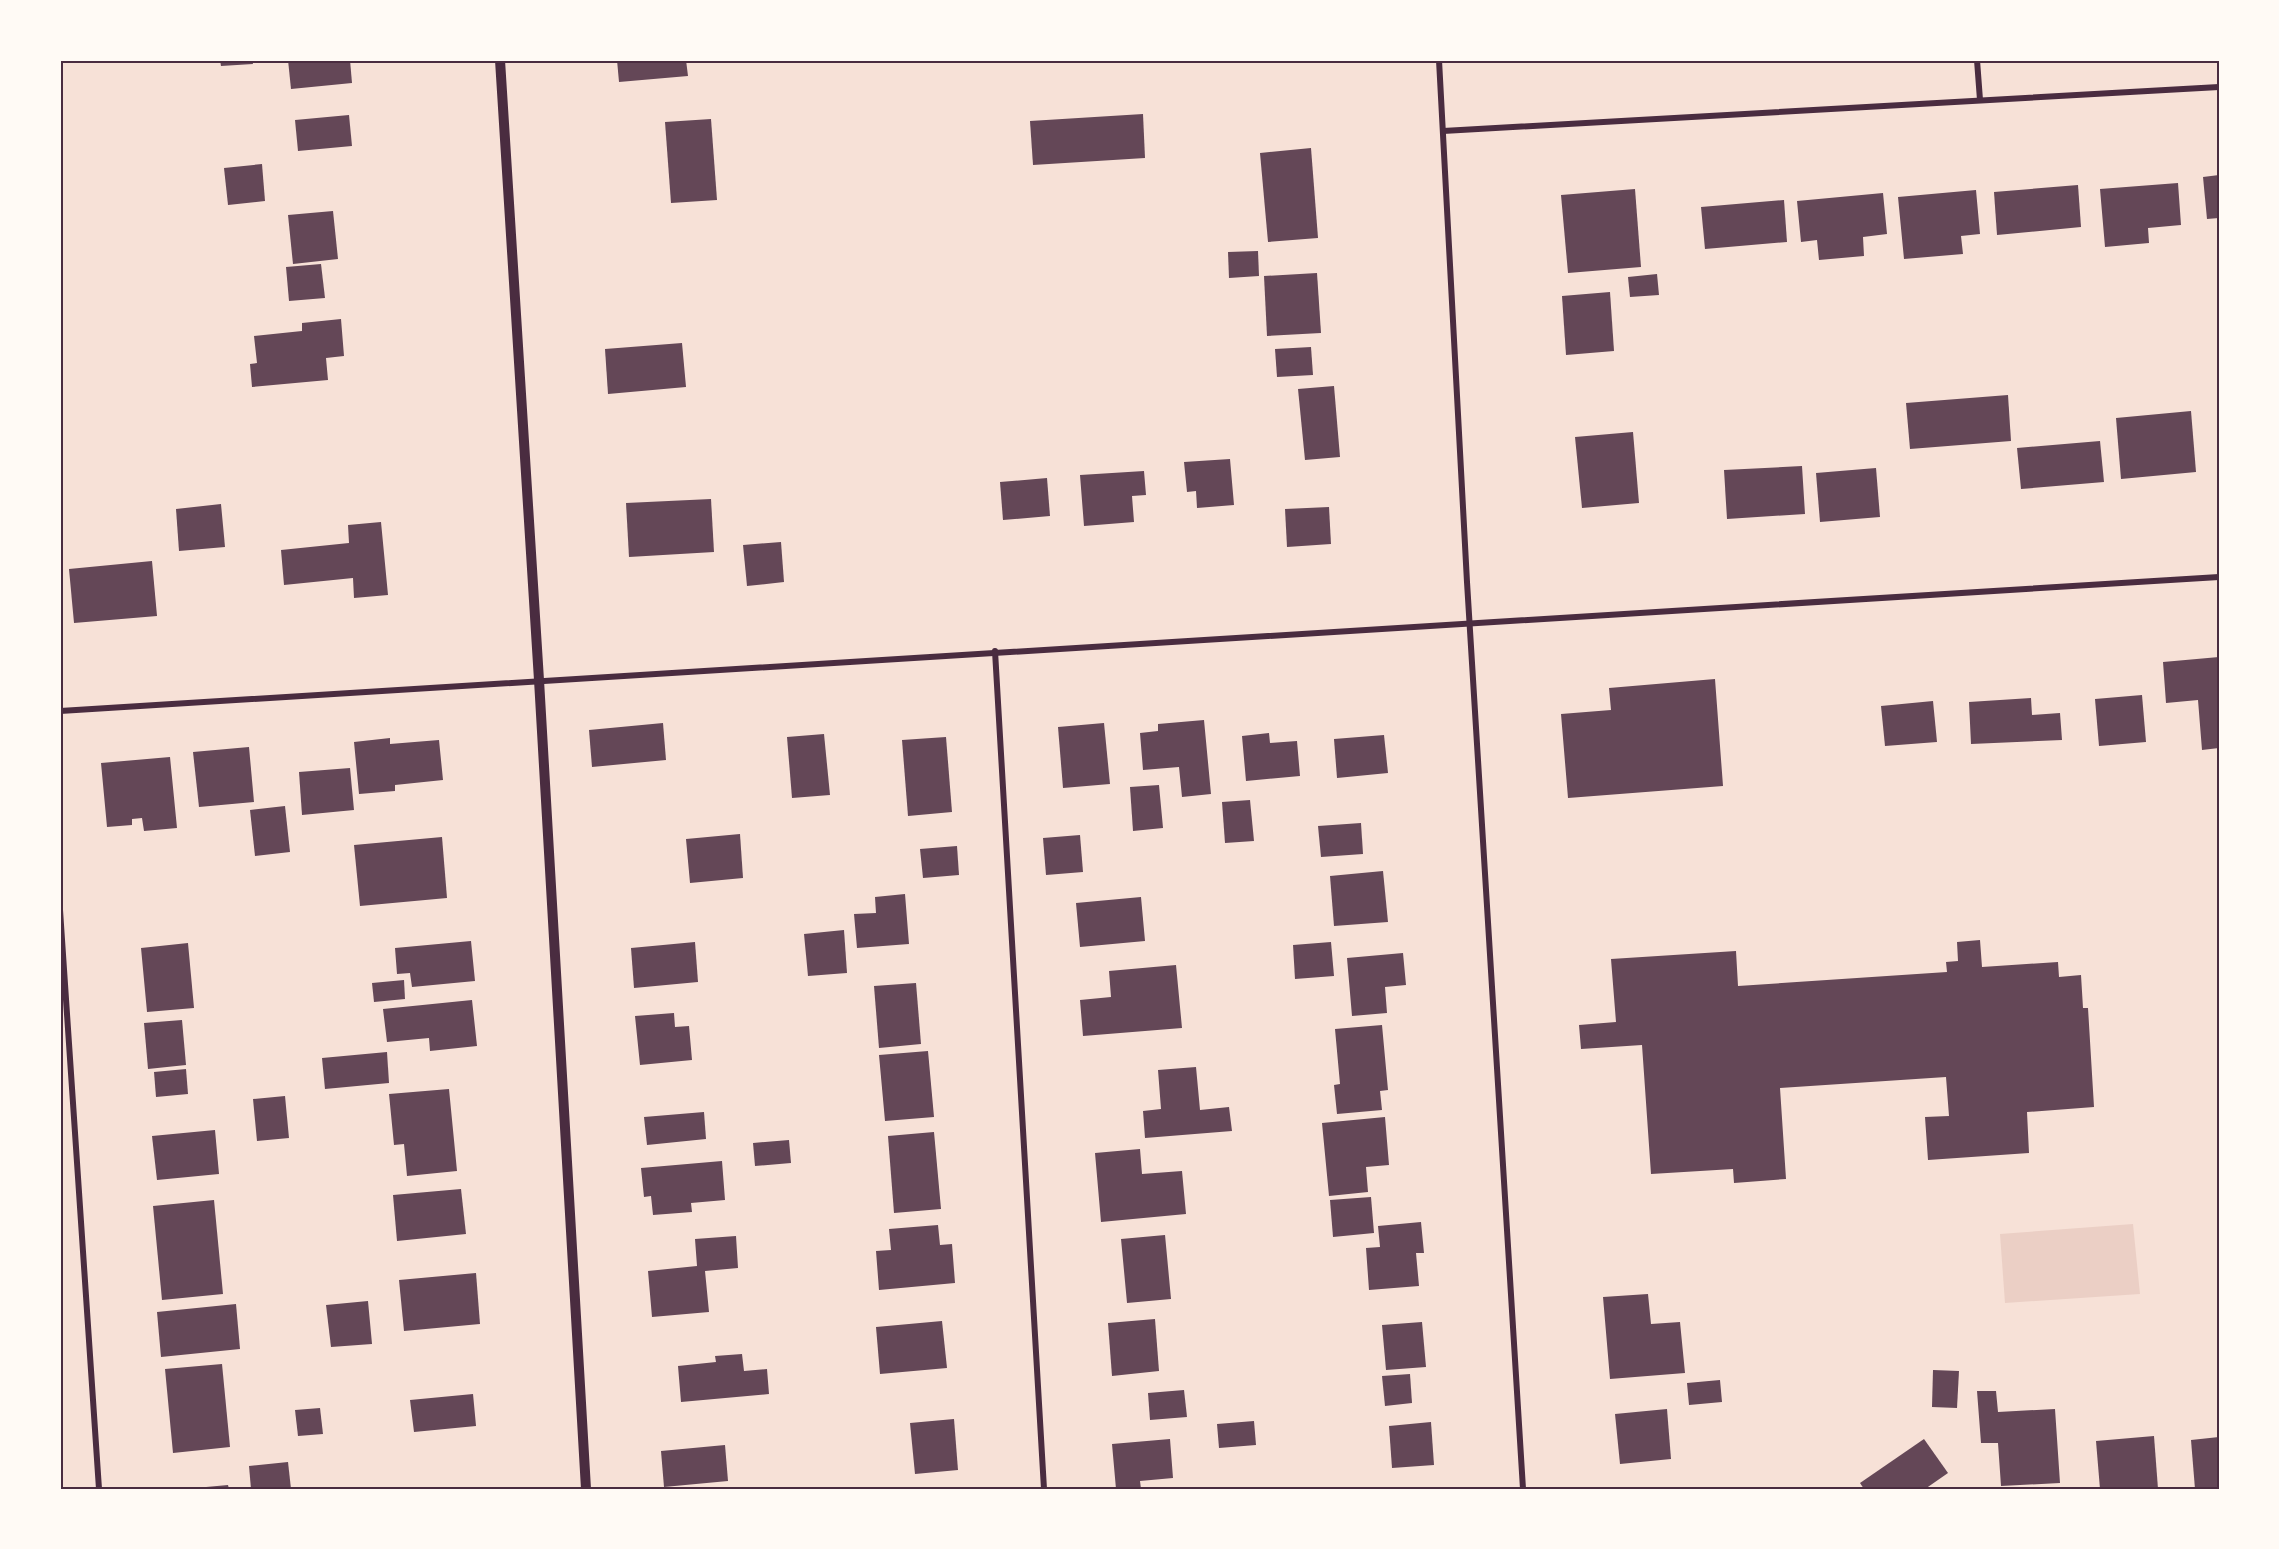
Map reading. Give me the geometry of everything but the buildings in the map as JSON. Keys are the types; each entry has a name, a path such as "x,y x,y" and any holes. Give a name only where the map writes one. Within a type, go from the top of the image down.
{"street":[{"path":"500,60 586,1489"},
{"path":"1439,60 1470,622 1523,1489"},
{"path":"1977,60 1980,100"},
{"path":"1443,131 2219,87"},
{"path":"60,711 995,651 2219,577"},
{"path":"995,651 1044,1489"},
{"path":"60,910 99,1489"}],"shaded area":[{"path":"2133,1224 2140,1294 2005,1303 2000,1234"}]}
